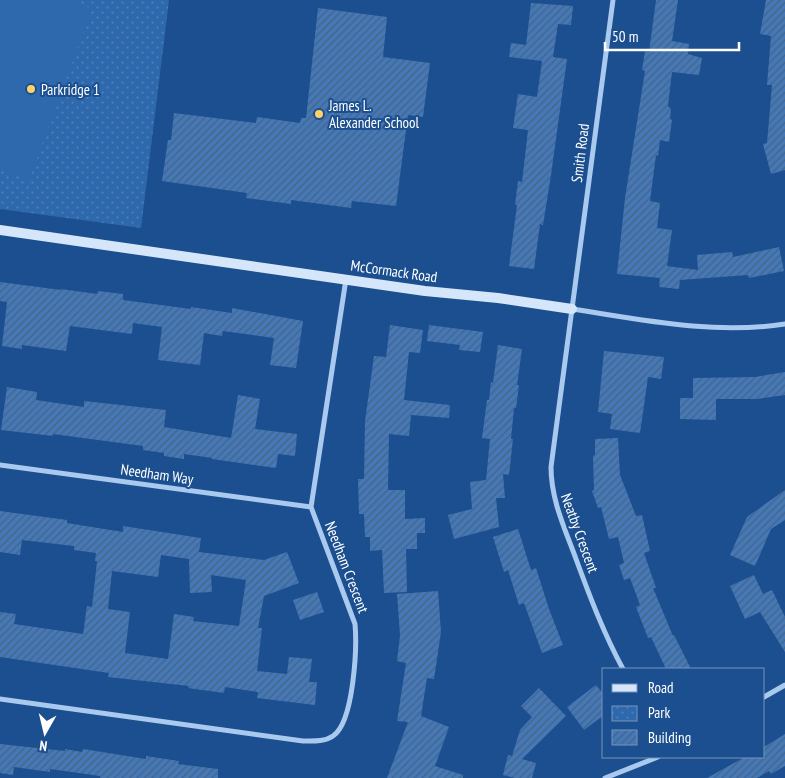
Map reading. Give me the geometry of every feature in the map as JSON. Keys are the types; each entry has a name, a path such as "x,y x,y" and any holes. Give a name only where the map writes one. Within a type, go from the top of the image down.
{"street":[{"name":"Smith Road","path":"572,309 613,0"},
{"name":"McCormack Road","path":"0,230 689,326 737,329 785,324"},
{"name":"Needham Crescent","path":"0,699 303,741 320,741 334,736 341,727 348,710 356,639 355,624 311,507 346,279"},
{"name":"Neatby Crescent","path":"572,309 551,467 552,492 596,611 623,668"},
{"name":"Needham Way","path":"0,465 311,507"},
{"path":"765,697 785,685"},
{"path":"605,778 655,758"}],"green space":[{"path":"0,0 169,0 141,228 0,209"},
{"name":"Parkridge 1","path":"0,0 68,0 92,9 29,180 0,170"}],"building":[{"path":"656,0 678,0 672,41 689,44 688,54 702,58 699,75 672,72 668,106 671,109 670,119 672,120 669,142 660,140 658,156 656,155 650,201 660,203 657,228 672,230 667,266 698,270 697,255 732,252 733,257 779,247 784,271 749,278 748,275 680,280 679,289 659,287 660,278 617,274 625,198 645,71 642,70 645,51 649,52"},
{"path":"766,0 785,0 785,170 771,174 763,144 767,143 772,85 767,85 771,36 760,34"},
{"path":"531,3 573,6 571,25 558,24 553,57 567,59 551,175 543,225 540,224 534,269 509,266 517,205 515,205 518,181 522,182 528,130 513,128 518,94 537,97 542,61 509,57 511,43 526,45"},
{"path":"318,8 387,17 383,57 430,63 423,117 408,115 396,206 352,201 351,208 291,200 291,204 246,198 247,193 162,181 168,140 171,140 174,113 256,123 257,117 300,123 301,118 306,118"},
{"path":"0,282 97,294 98,291 123,294 123,300 191,309 191,307 232,313 232,308 303,321 296,368 270,365 274,338 223,331 222,336 204,333 200,365 158,360 162,327 133,323 132,334 70,326 66,351 22,345 22,349 2,346 7,302 0,301"},
{"path":"390,325 423,330 420,353 409,352 404,400 450,405 449,418 411,415 409,436 389,434 388,490 405,490 405,519 425,518 425,533 417,533 417,549 406,549 407,592 384,593 382,550 370,551 370,537 365,537 364,514 359,514 358,479 364,479 365,421 374,356 386,357"},
{"path":"429,325 483,332 480,352 459,350 460,345 427,341"},
{"path":"498,345 522,349 516,408 514,408 509,475 503,474 505,498 496,498 499,527 454,539 448,515 472,509 470,482 486,480 490,439 482,438 487,400 489,400 491,382 493,383"},
{"path":"604,351 664,357 661,379 648,377 640,433 610,429 612,414 598,412"},
{"path":"785,372 785,395 757,399 716,399 716,420 680,419 680,398 693,398 693,378 755,377"},
{"path":"7,387 37,392 36,400 84,407 84,401 166,410 164,427 231,438 238,395 260,399 255,429 297,434 295,456 278,454 276,468 184,454 184,459 164,456 164,453 143,450 143,446 53,434 53,436 1,430"},
{"path":"618,438 620,475 636,516 642,515 650,551 644,553 656,588 653,588 673,636 690,668 666,668 651,637 648,638 636,607 640,605 630,578 624,580 619,565 624,563 618,537 609,539 601,507 598,508 592,491 594,490 593,456 595,455 595,439"},
{"path":"785,490 785,520 771,529 755,566 730,555 747,517"},
{"path":"0,511 67,520 67,523 123,532 123,526 201,538 199,552 264,560 287,552 299,583 264,596 258,628 262,628 257,671 287,674 289,657 312,659 309,682 317,682 315,705 257,698 258,692 225,687 224,693 188,688 189,686 108,677 109,673 0,657 0,612 16,614 14,624 83,634 87,606 92,607 97,561 95,561 96,553 74,550 74,546 22,540 20,555 0,552","holes":["161,555 189,559 190,593 212,592 211,575 246,580 239,626 193,621 194,617 174,614 168,659 125,653 130,612 108,609 112,571 158,577"]},
{"path":"518,529 531,570 536,568 563,645 542,653 524,603 519,605 508,570 504,572 493,537"},
{"path":"754,575 763,594 772,590 785,617 785,652 760,612 745,619 730,586"},
{"path":"438,591 441,632 434,679 427,678 421,716 449,727 435,766 463,775 463,778 387,778 408,722 397,721 406,663 397,661 400,635 397,594"},
{"path":"317,592 324,612 300,620 293,600"},
{"path":"596,685 602,692 602,716 584,730 567,707"},
{"path":"539,688 566,716 522,759 536,763 532,778 515,778 503,775 508,755 512,756 520,730 532,717 521,706"},
{"path":"785,734 785,766 771,774 769,771 757,778 707,778 743,758 765,758 765,746"},
{"path":"0,744 65,751 65,749 82,752 83,749 146,759 146,756 179,761 178,764 218,769 218,778 100,778 100,776 50,769 50,772 14,767 13,775 0,773"}],"place":[{"name":"Parkridge 1","path":"31,89"},
{"name":"James L. Alexander School","path":"319,114"}]}
